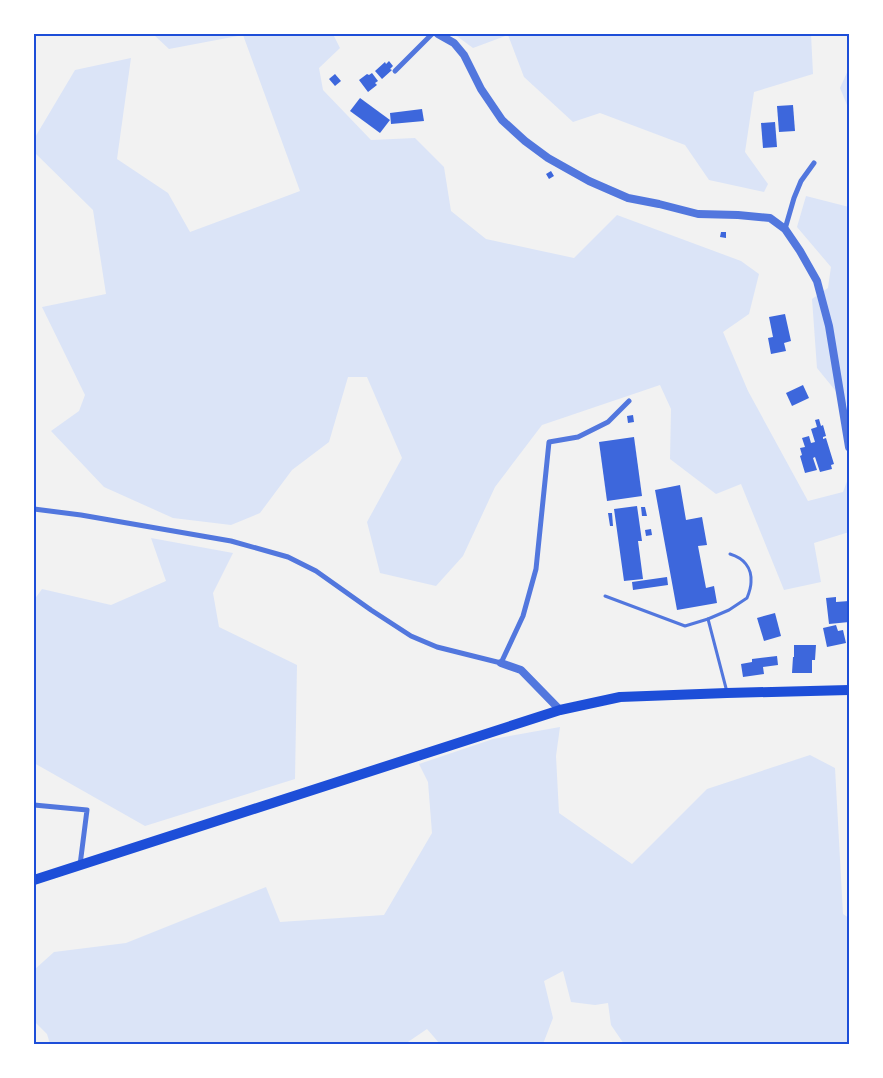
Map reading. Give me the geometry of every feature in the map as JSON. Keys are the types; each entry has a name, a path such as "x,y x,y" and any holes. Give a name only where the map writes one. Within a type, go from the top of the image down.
{"highway":[{"path":"34,880 560,710 620,697 849,690"}],"street":[{"path":"396,71 432,34"},
{"path":"438,34 454,43 464,55 481,89 502,120 525,141 548,158 589,181 628,198 698,214 770,218 785,229 817,280 830,326 849,448"},
{"path":"785,229 801,181 814,163"},
{"path":"501,663 523,616 536,569 549,442 578,437 608,422 630,401"},
{"path":"34,509 81,515 231,541 288,557 316,571 411,636 437,647 521,670 560,710"},
{"path":"34,804 88,810 80,865"}],"lane":[{"path":"605,596 685,626 708,619 729,610 748,598 752,580 748,566 739,557 730,554"},
{"path":"708,619 727,693"}],"shaded area":[{"path":"153,34 333,34 340,48 319,68 323,90 371,140 415,138 444,167 451,211 486,239 574,258 617,215 741,261 759,274 749,314 723,332 748,391 808,501 843,492 849,476 849,532 814,543 821,582 784,590 741,484 716,494 670,459 671,409 660,385 542,425 495,487 463,556 436,586 380,573 367,522 402,458 367,377 348,377 329,442 292,470 260,513 231,525 173,518 104,487 51,431 79,411 85,395 42,307 106,294 93,210 34,152 34,139 75,70 131,58 117,159 168,193 190,232 300,191 243,35 169,49"},
{"path":"454,34 811,34 813,74 754,92 745,152 768,184 764,192 709,180 685,145 600,113 573,122 524,77 508,35 473,48"},
{"path":"849,68 849,106 840,88"},
{"path":"806,196 849,207 849,412 848,406 817,368 812,299 828,288 831,267 797,227"},
{"path":"151,538 233,553 213,593 219,627 297,665 295,779 145,826 34,763 34,600 42,589 111,605 166,581"},
{"path":"560,727 556,756 559,813 632,864 707,789 810,755 835,768 843,914 849,918 849,1044 624,1044 611,1025 608,1003 595,1005 571,1002 563,971 544,981 553,1018 543,1044 440,1044 427,1029 405,1044 50,1044 47,1034 34,1021 34,970 54,952 126,943 266,887 280,922 384,915 432,833 428,782 419,764 493,739"}],"building":[{"path":"389,61 393,66 390,69 392,70 382,79 375,71 385,62 386,64"},
{"path":"372,73 378,81 375,83 377,85 368,92 359,80"},
{"path":"335,74 341,81 335,86 329,79"},
{"path":"360,98 390,120 380,133 350,111"},
{"path":"793,105 795,131 779,132 777,106"},
{"path":"422,109 424,121 391,124 390,113"},
{"path":"775,122 777,147 763,148 761,123"},
{"path":"551,171 554,176 549,179 546,174"},
{"path":"721,232 726,232 726,238 720,237"},
{"path":"785,314 791,341 784,343 786,351 771,354 768,338 773,337 769,317"},
{"path":"803,385 809,398 792,406 786,393"},
{"path":"633,415 634,422 628,423 627,416"},
{"path":"819,419 826,436 823,439 826,438 834,464 831,465 832,469 820,472 815,457 813,458 817,470 805,473 800,456 802,455 800,448 805,447 802,438 809,436 811,443 815,442 811,429 817,427 815,420"},
{"path":"634,437 642,496 607,501 599,442"},
{"path":"680,485 686,520 702,517 707,545 698,546 706,588 714,586 717,603 677,610 655,490"},
{"path":"637,506 642,541 638,541 643,579 624,581 614,509"},
{"path":"641,507 645,507 647,516 642,516"},
{"path":"608,513 612,513 613,526 610,526"},
{"path":"651,529 652,535 646,536 645,530"},
{"path":"667,577 668,585 633,590 632,582"},
{"path":"836,597 836,602 849,601 849,622 829,624 826,598"},
{"path":"775,613 781,636 764,641 757,618"},
{"path":"836,625 838,631 843,630 846,643 827,647 823,628"},
{"path":"794,645 816,645 815,660 812,660 812,673 792,673"},
{"path":"777,656 778,665 763,667 764,674 743,677 741,664 752,662 752,659"}]}
